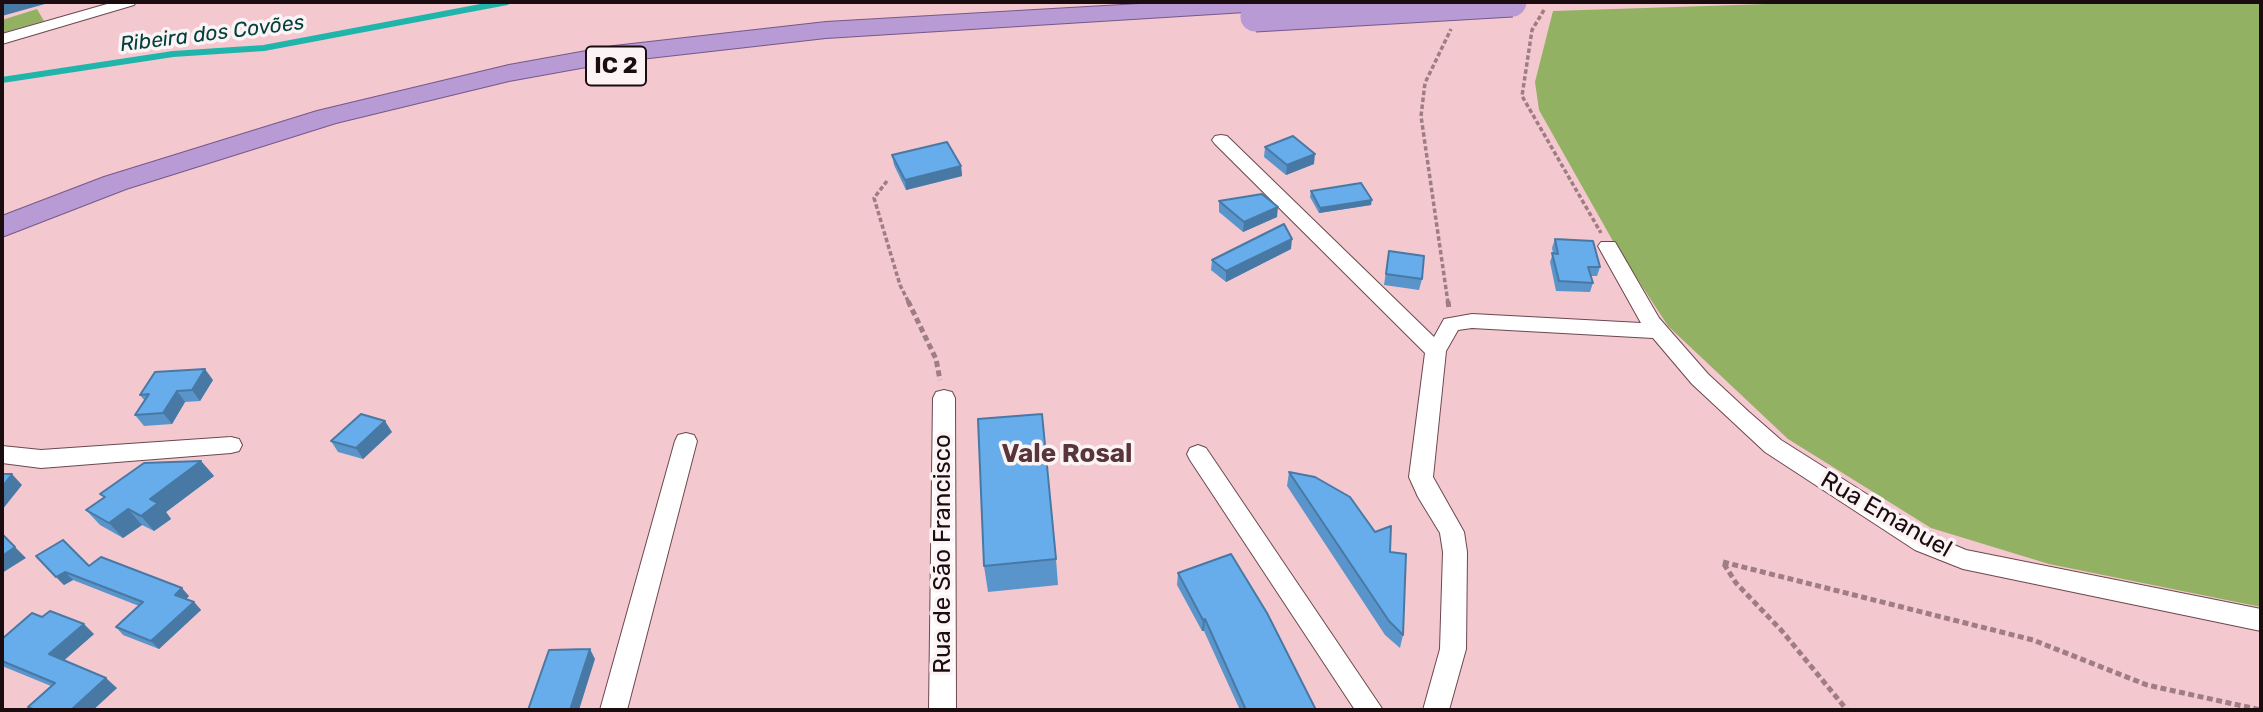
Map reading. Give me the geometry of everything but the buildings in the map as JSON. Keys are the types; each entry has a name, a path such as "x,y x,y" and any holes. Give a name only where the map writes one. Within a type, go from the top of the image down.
{"highway":[{"name":"IC 2","path":"2,242 150,186 335,127 421,105 617,66 846,41 1253,11 1306,2"},
{"name":"IC 2","path":"2,228 115,183 327,117 469,82 601,57 826,30 1512,2"}],"street":[{"path":"2,39 129,2"},
{"path":"1220,140 1436,351"},
{"name":"Rua Emanuel","path":"1608,246 1659,331 1700,379 1773,446 1862,506 1942,552 1963,559 2261,620"},
{"path":"1436,710 1454,649 1455,552 1452,532 1426,491 1422,477 1436,351 1451,324 1472,321 1659,331"},
{"name":"Rua de São Francisco","path":"942,710 944,398"},
{"path":"614,710 685,440"},
{"path":"2,454 41,459 231,445"},
{"path":"1198,454 1370,710"}],"path":[{"path":"1544,10 1532,30 1522,96 1608,246"},
{"path":"1451,324 1421,116 1425,83 1455,19"},
{"path":"887,181 874,198 900,285 936,359 944,398"},
{"path":"1847,710 1783,631 1736,583 1723,562 2033,640 2147,685 2261,710"}],"green space":[{"path":"1828,2 2261,2 2261,607 2049,564 1931,528 1788,439 1668,326 1614,243 1539,110 1535,82 1553,11"},
{"path":"37,9 44,21 2,33 2,20"}],"waterway":[{"name":"Ribeira dos Covões","path":"2,80 173,54 264,48 507,2"}],"district":[{"name":"Vale Rosal","path":"1067,454"}]}
